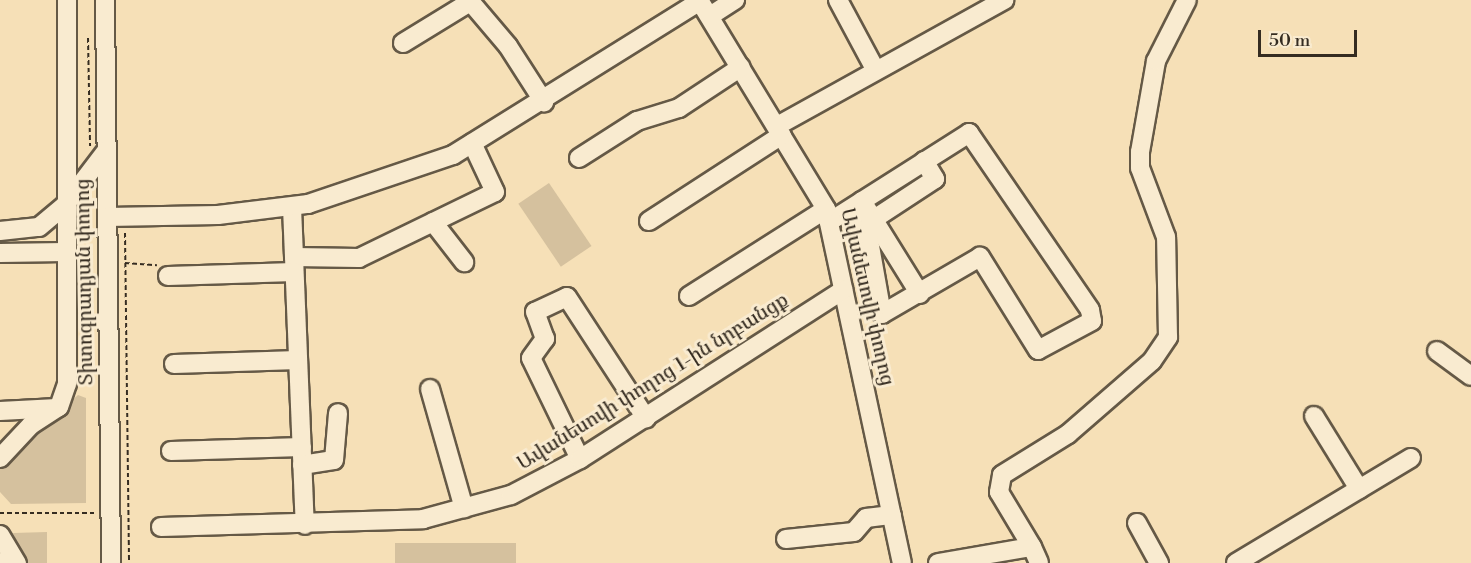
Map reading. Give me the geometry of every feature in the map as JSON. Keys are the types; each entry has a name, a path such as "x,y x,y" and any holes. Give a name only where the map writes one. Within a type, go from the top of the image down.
{"street":[{"path":"0,458 31,425 59,408 67,384 65,205 67,0"},
{"name":"Տիտոգրադյան փողոց","path":"105,0 106,151 116,217 111,563"},
{"path":"116,217 292,207 472,143 703,6 735,0"},
{"path":"838,0 875,69"},
{"path":"649,221 779,130 875,69 1004,0"},
{"path":"938,563 1036,555 999,492 1002,476 1068,434 1152,361 1168,337 1166,237 1140,168 1140,152 1156,61 1187,0"},
{"path":"403,44 470,1 508,46 544,102"},
{"name":"Ավանեսովի փողոց","path":"703,6 779,130 827,215 902,563"},
{"path":"579,158 637,121 679,108 741,68"},
{"path":"689,296 827,215 862,201 969,133 1090,310 1092,321 1038,350 980,257 920,294 882,314 862,201"},
{"path":"168,276 359,258 495,192 472,143"},
{"path":"0,231 39,227 65,205 106,151"},
{"path":"874,219 935,179 924,161"},
{"path":"862,201 920,294"},
{"path":"292,207 305,525"},
{"path":"433,222 464,262"},
{"path":"0,253 65,252"},
{"name":"Ավանեսովի փողոց 1-ին նրբանցք","path":"161,527 305,525 423,519 511,495 580,459 843,290"},
{"path":"580,459 531,358 545,339 535,312 567,297 646,418"},
{"path":"1437,351 1471,376"},
{"path":"174,363 298,360"},
{"path":"430,389 464,508"},
{"path":"0,411 59,408"},
{"path":"171,451 302,456 334,460 338,413"},
{"path":"1314,416 1359,489"},
{"path":"1236,563 1411,458"},
{"path":"786,539 854,532 866,518 892,516"},
{"path":"1137,523 1159,563"},
{"path":"0,534 17,563"}],"path":[{"path":"116,217 125,262 129,563"},
{"path":"125,262 154,262 168,276"},
{"path":"0,513 110,513"}],"shaded area":[{"path":"549,183 591,246 561,267 518,204"},
{"path":"78,395 86,398 86,503 11,504 0,492 0,468 7,457"},
{"path":"47,532 47,563 25,563 13,533"},
{"path":"395,543 516,543 516,563 395,563"}]}
